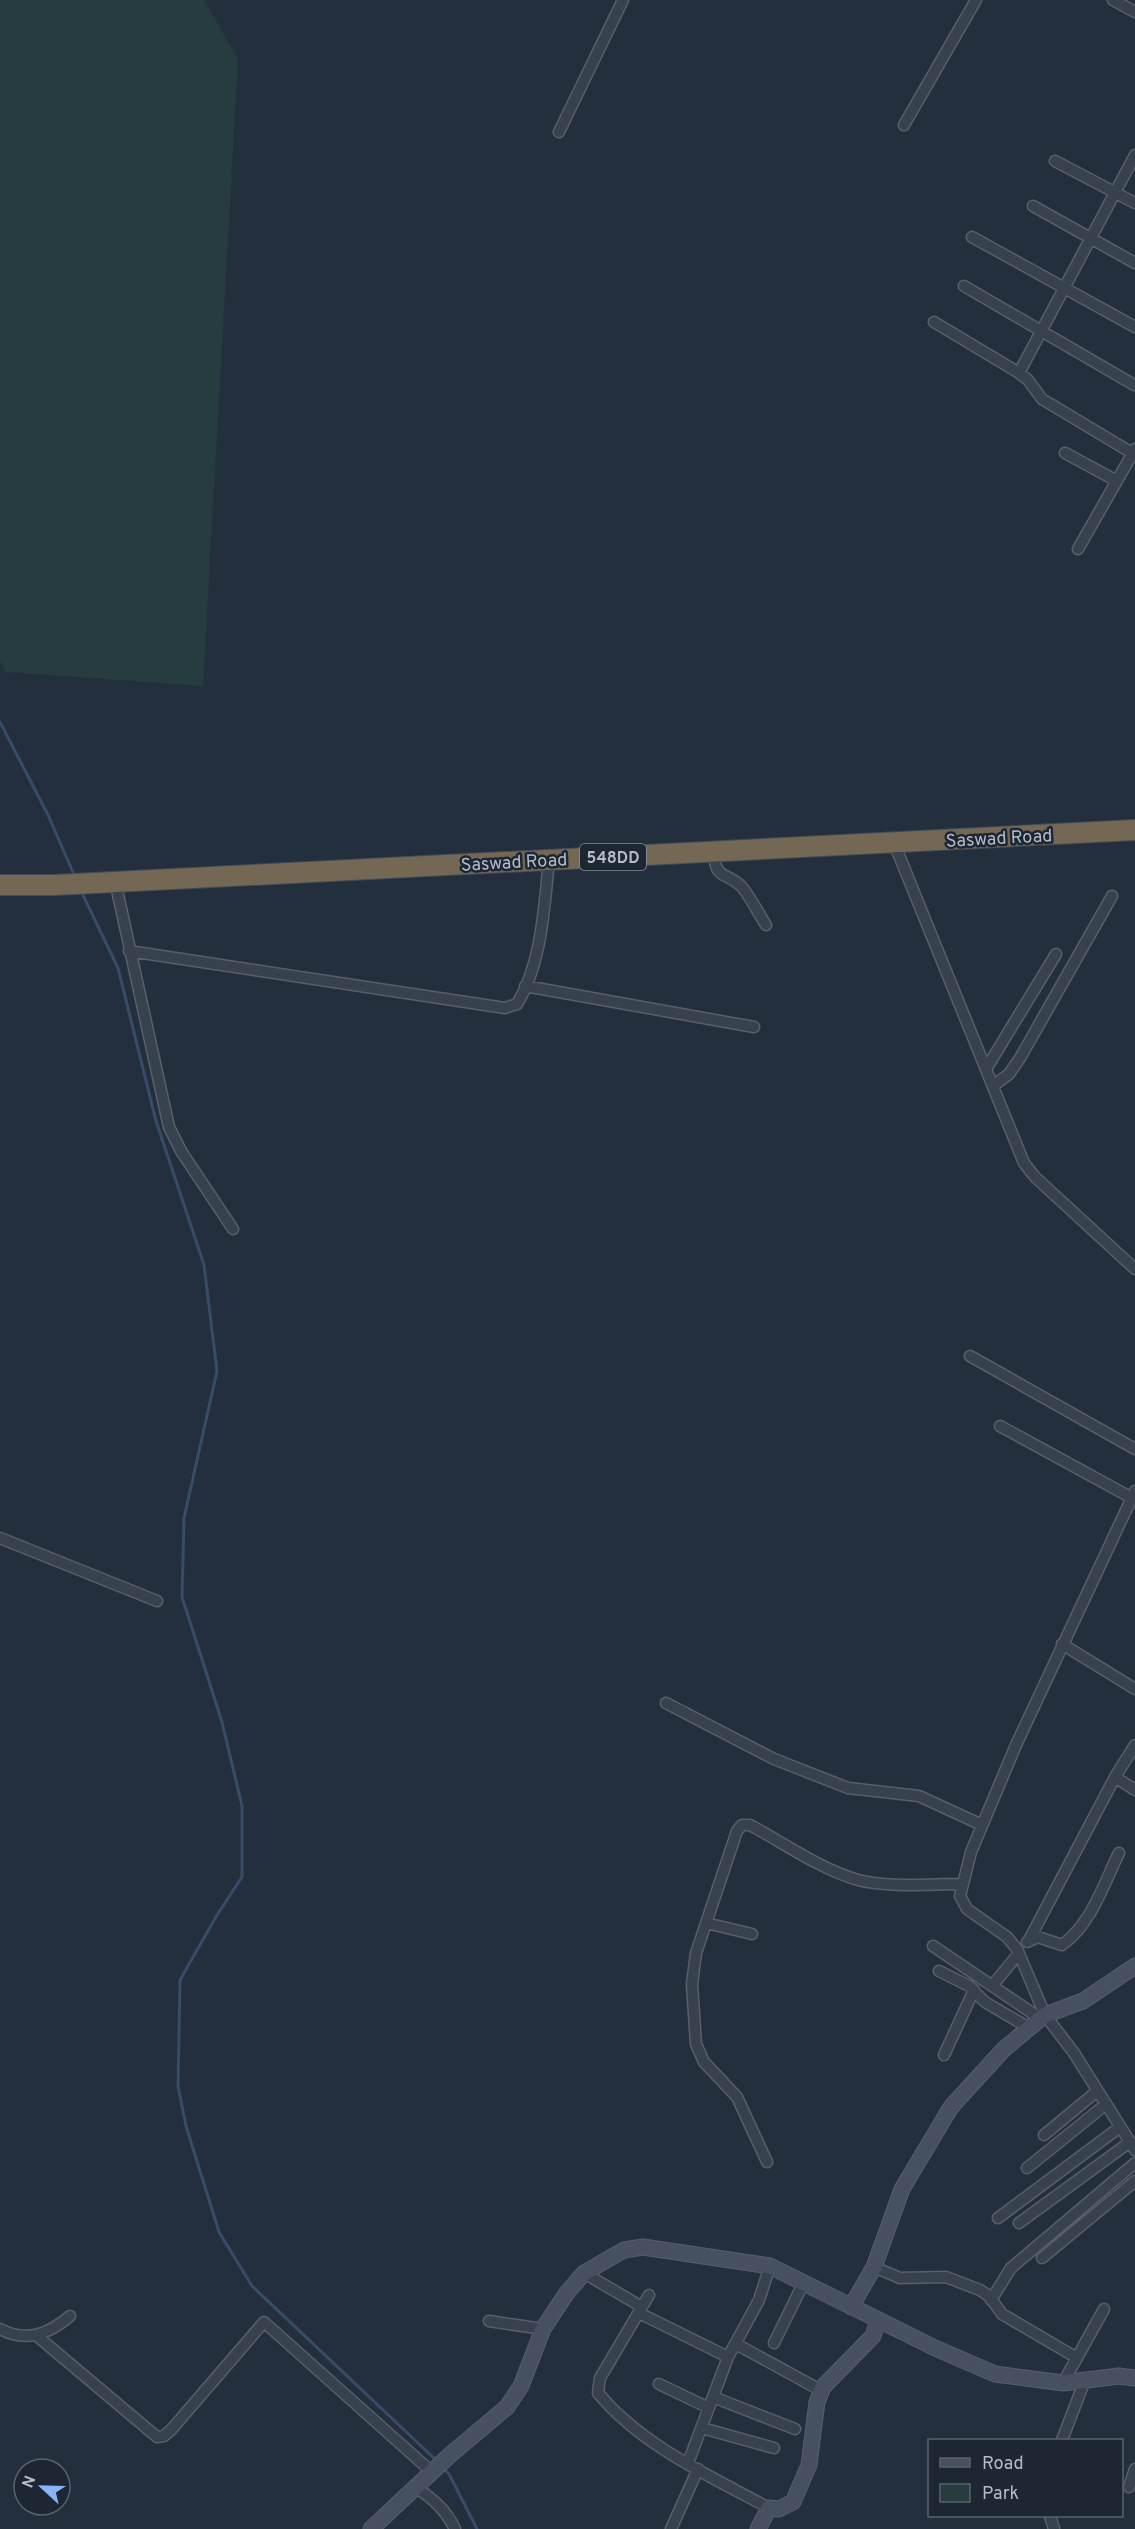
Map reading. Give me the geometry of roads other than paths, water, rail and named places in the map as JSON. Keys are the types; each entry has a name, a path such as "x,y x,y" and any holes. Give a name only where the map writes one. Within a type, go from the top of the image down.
{"highway":[{"name":"Saswad Road","path":"0,885 56,885 1135,830"}],"street":[{"path":"559,132 623,0"},
{"path":"904,125 976,0"},
{"path":"1113,0 1135,12"},
{"path":"1019,373 1089,237 1135,155"},
{"path":"1055,161 1135,202"},
{"path":"1033,206 1135,263"},
{"path":"972,237 1135,327"},
{"path":"964,286 1134,385"},
{"path":"934,322 1029,380 1042,399 1134,451 1078,549"},
{"path":"1065,453 1117,481"},
{"path":"894,843 1024,1163 1035,1177 1135,1269"},
{"path":"714,852 714,866 718,873 741,886 766,925"},
{"path":"129,951 505,1008 517,1004 525,986 543,917 549,861"},
{"path":"115,881 169,1127 181,1151 233,1229"},
{"path":"993,1086 1009,1074 1020,1058 1112,896"},
{"path":"986,1069 1056,954"},
{"path":"525,986 754,1027"},
{"path":"970,1356 1135,1449"},
{"path":"1000,1426 1133,1495 1062,1644 982,1825 961,1884 960,1896 967,1909 1007,1937 1018,1951 1039,2021"},
{"path":"0,1538 157,1600"},
{"path":"1062,1644 1135,1689"},
{"path":"666,1703 774,1759 837,1784 858,1791 919,1796 982,1825"},
{"path":"992,1986 1029,1940 1115,1777 1135,1745"},
{"path":"1115,1777 1135,1790"},
{"path":"767,2162 737,2097 705,2062 696,2044 692,1984 696,1953 737,1831 742,1825 750,1825 835,1871 858,1880 878,1883 961,1884"},
{"path":"1029,1940 1038,1937 1062,1945 1067,1941 1084,1921 1119,1853"},
{"path":"706,1923 752,1934"},
{"path":"933,1946 1039,2021 1074,2054 1132,2146 1019,2223"},
{"path":"939,1971 974,1990 985,2002 1039,2021"},
{"path":"851,2307 874,2267 902,2189 951,2107 1004,2049 1039,2021 1083,2001 1132,1972"},
{"path":"944,2055 974,1990"},
{"path":"1044,2135 1096,2092"},
{"path":"1027,2168 1105,2105"},
{"path":"998,2218 1120,2127"},
{"path":"991,2300 1011,2268 1135,2163"},
{"path":"1042,2258 1135,2181"},
{"path":"371,2529 450,2455 507,2407 521,2386 543,2329 566,2294 584,2273 624,2250 643,2247 770,2266 878,2320 995,2374 1063,2383 1119,2376 1135,2378"},
{"path":"671,2529 693,2466 711,2402 728,2357 759,2300 770,2266"},
{"path":"874,2267 900,2278 936,2277 956,2280 985,2292 1002,2314 1077,2358"},
{"path":"584,2273 640,2310 728,2357"},
{"path":"774,2343 804,2282"},
{"path":"649,2295 600,2378 598,2393 632,2427 693,2466 769,2508 786,2507 793,2502 809,2465 817,2402 822,2391 832,2375 873,2337 878,2320"},
{"path":"1063,2383 1104,2308"},
{"path":"0,2329 20,2337 37,2336 57,2328 70,2316"},
{"path":"489,2321 543,2329"},
{"path":"37,2336 157,2437 164,2436 171,2430 264,2322 435,2471"},
{"path":"736,2344 822,2391"},
{"path":"1062,2439 1085,2380"},
{"path":"659,2384 795,2429"},
{"path":"702,2428 774,2448"},
{"path":"1129,2487 1135,2469"},
{"path":"417,2488 437,2502 455,2529"},
{"path":"758,2529 769,2508"}],"waterway":[{"path":"0,722 48,815 75,877"},
{"path":"81,891 118,968 156,1121 204,1265 217,1371 184,1518 182,1597 222,1722 242,1806 242,1877 217,1915 180,1980 178,2086 186,2126 219,2232 252,2286 437,2461"},
{"path":"443,2468 449,2474 477,2529"}]}
